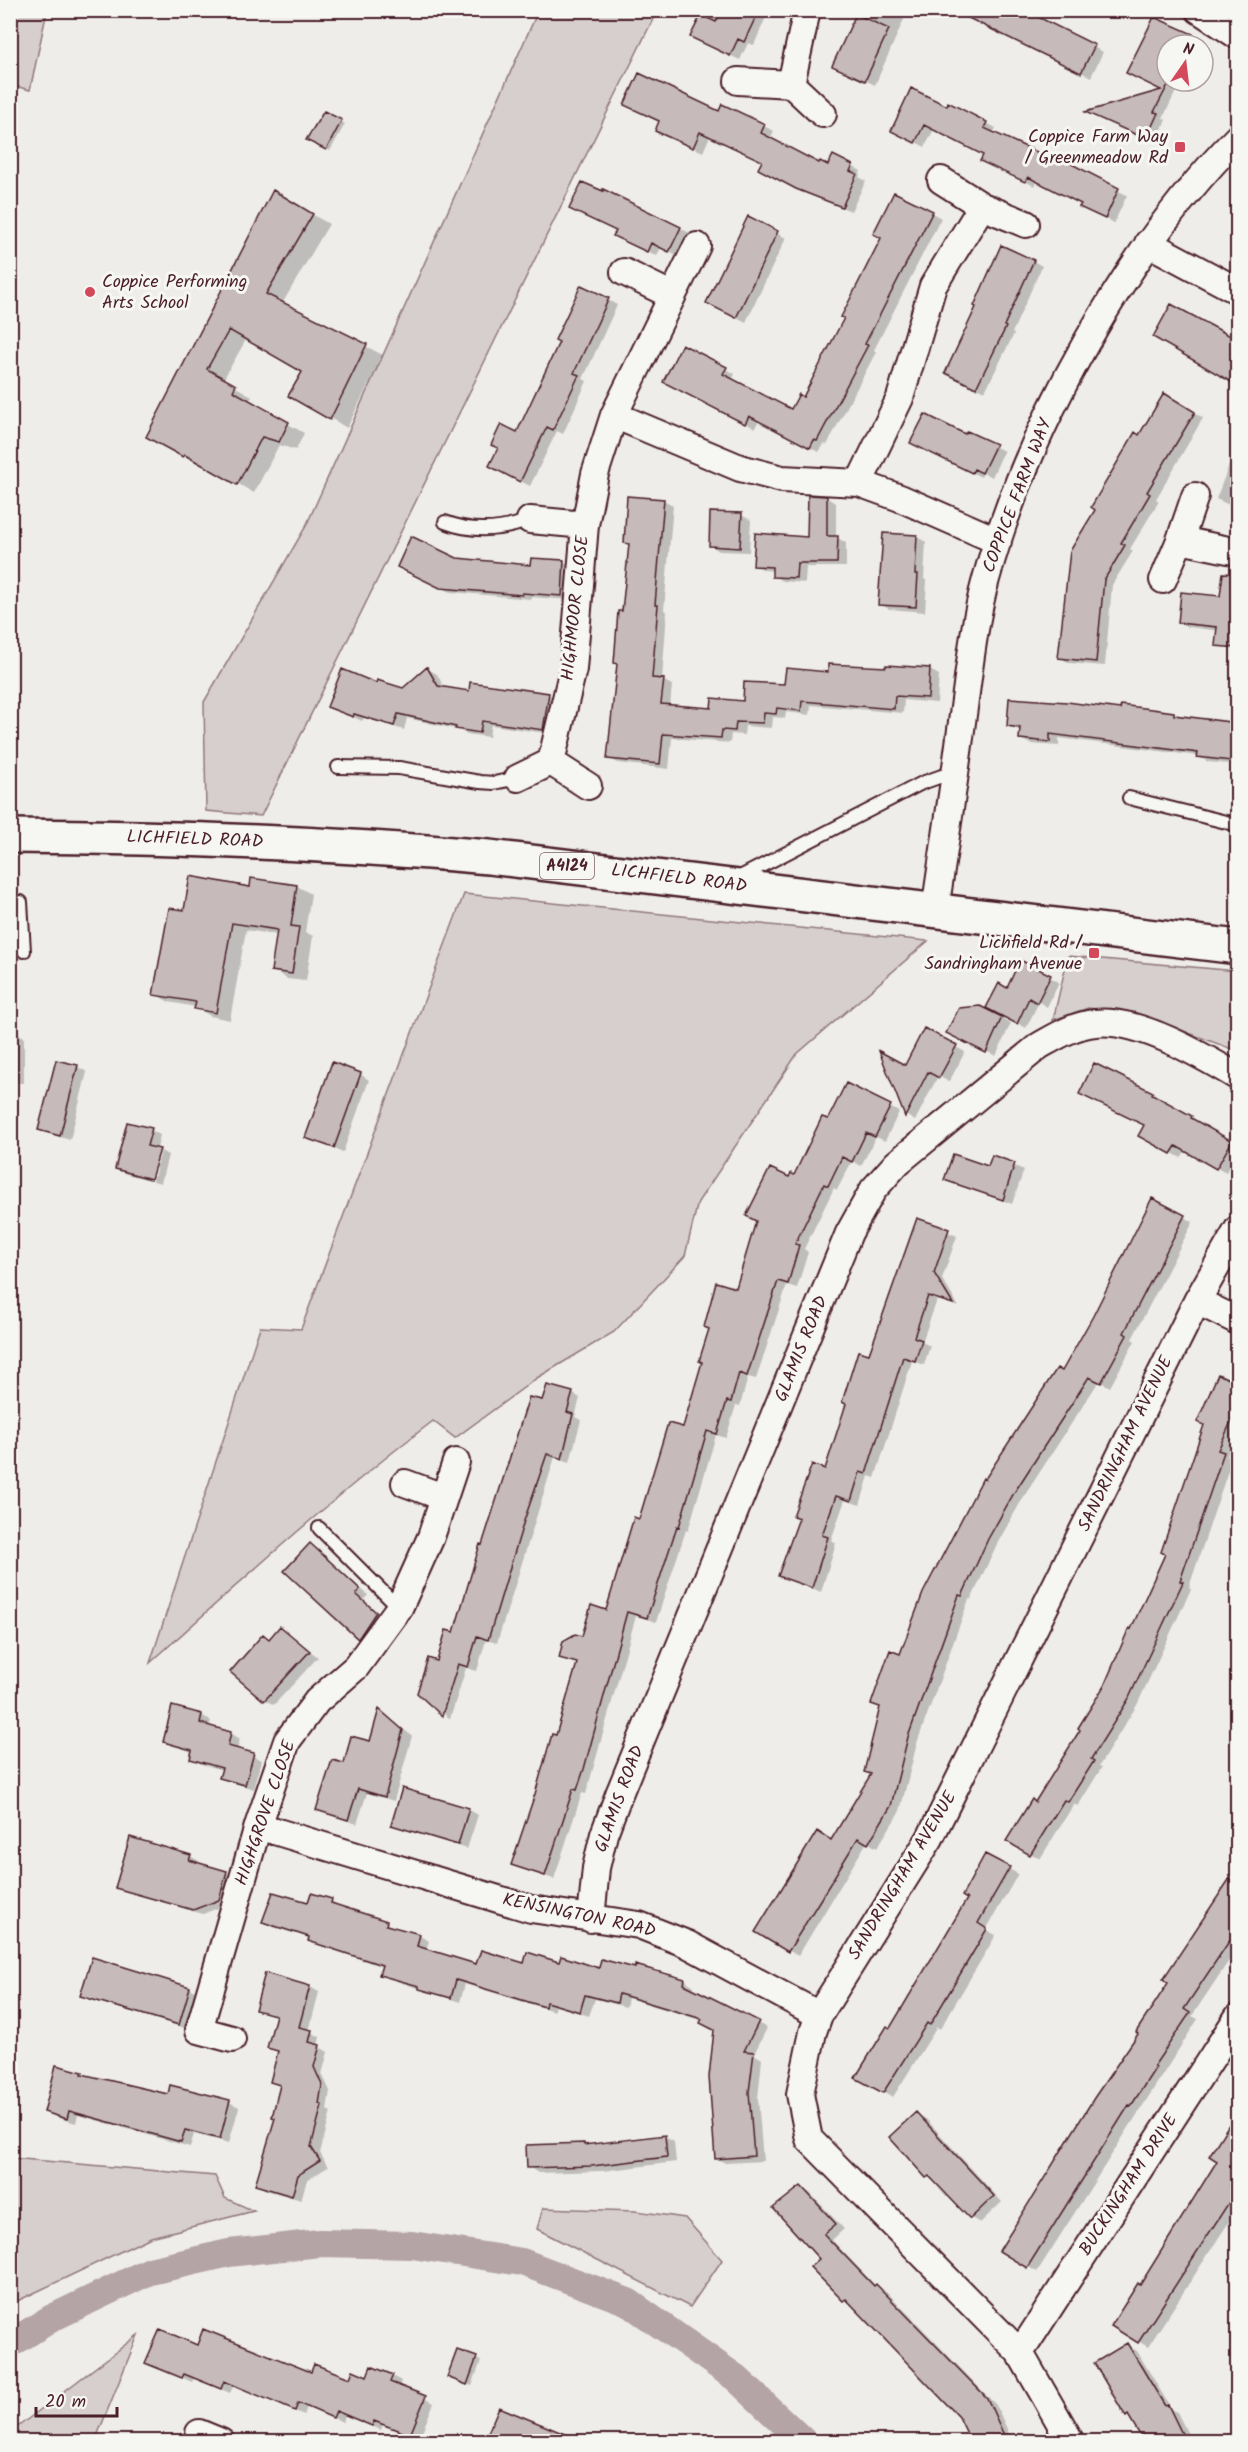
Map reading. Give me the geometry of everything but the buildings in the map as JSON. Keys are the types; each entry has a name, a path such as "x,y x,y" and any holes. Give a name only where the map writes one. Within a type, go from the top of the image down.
{"main road":[{"name":"LICHFIELD ROAD","path":"10,836 197,839 381,848 489,857 1238,947"}],"street":[{"path":"791,84 807,10"},
{"path":"1199,10 1238,36"},
{"path":"738,81 791,84 823,114"},
{"name":"COPPICE FARM WAY","path":"935,911 974,633 998,541 1036,442 1063,387 1101,319 1148,243 1207,168 1238,137"},
{"path":"941,180 982,206 1026,224"},
{"path":"859,483 900,398 933,286 982,206"},
{"path":"1148,243 1238,291"},
{"name":"HIGHMOOR CLOSE","path":"550,762 573,669 585,525 596,474 614,415 697,246"},
{"path":"624,272 671,295"},
{"path":"614,415 740,468 782,479 859,483 900,498 998,541"},
{"path":"1163,580 1195,496"},
{"name":"HIGHMOOR CLOSE","path":"530,520 585,525"},
{"path":"1180,540 1238,552"},
{"path":"518,778 550,762 588,786"},
{"name":"GLAMIS ROAD","path":"591,1919 596,1868 604,1834 619,1794 849,1233 873,1190 897,1163 1039,1046 1065,1031 1095,1023 1124,1023 1150,1031 1238,1077"},
{"name":"SANDRINGHAM AVENUE","path":"1071,2442 1020,2354 809,2139 800,2094 813,2032 819,2015 930,1838 1197,1301 1238,1229"},
{"path":"1197,1301 1238,1321"},
{"name":"HIGHGROVE CLOSE","path":"232,2039 199,2030 258,1826 287,1741 317,1701 356,1667 399,1608 431,1537 456,1462"},
{"path":"405,1483 443,1497"},
{"name":"KENSINGTON ROAD","path":"258,1826 531,1909 639,1925 687,1944 819,2015"},
{"name":"BUCKINGHAM DRIVE","path":"1020,2354 1238,2017"}],"lane":[{"path":"445,522 462,529 490,529 517,525 530,520"},
{"path":"338,767 399,768 494,783 518,778"},
{"path":"728,884 922,783 956,771"},
{"path":"1129,798 1238,825"},
{"path":"10,902 21,902 24,951"},
{"path":"319,1528 399,1608"}],"shaded area":[{"path":"11,10 47,11 30,90 11,85"},
{"path":"538,11 657,11 261,816 206,811 204,702 306,526"},
{"path":"464,894 928,941 797,1054 698,1202 685,1256 614,1332 537,1378 455,1438 433,1421 324,1509 150,1663 260,1327 301,1329"},
{"path":"1068,956 1237,971 1237,1051 1138,1014 1088,1008 1053,1020"},
{"path":"11,2158 215,2176 225,2198 254,2211 151,2237 11,2304"},
{"path":"543,2208 636,2211 685,2218 722,2260 690,2307 537,2229"},
{"path":"138,2335 95,2441 11,2441 11,2432"}],"waterway":[{"path":"10,2344 52,2318 150,2271 229,2253 320,2243 412,2245 522,2262 628,2302 736,2378 804,2442"}],"place":[{"name":"Coppice Farm Way / Greenmeadow Rd","path":"1180,147"},
{"name":"Coppice Performing Arts School","path":"90,292"},
{"name":"Lichfield Rd / Sandringham Avenue","path":"1094,953"}]}
